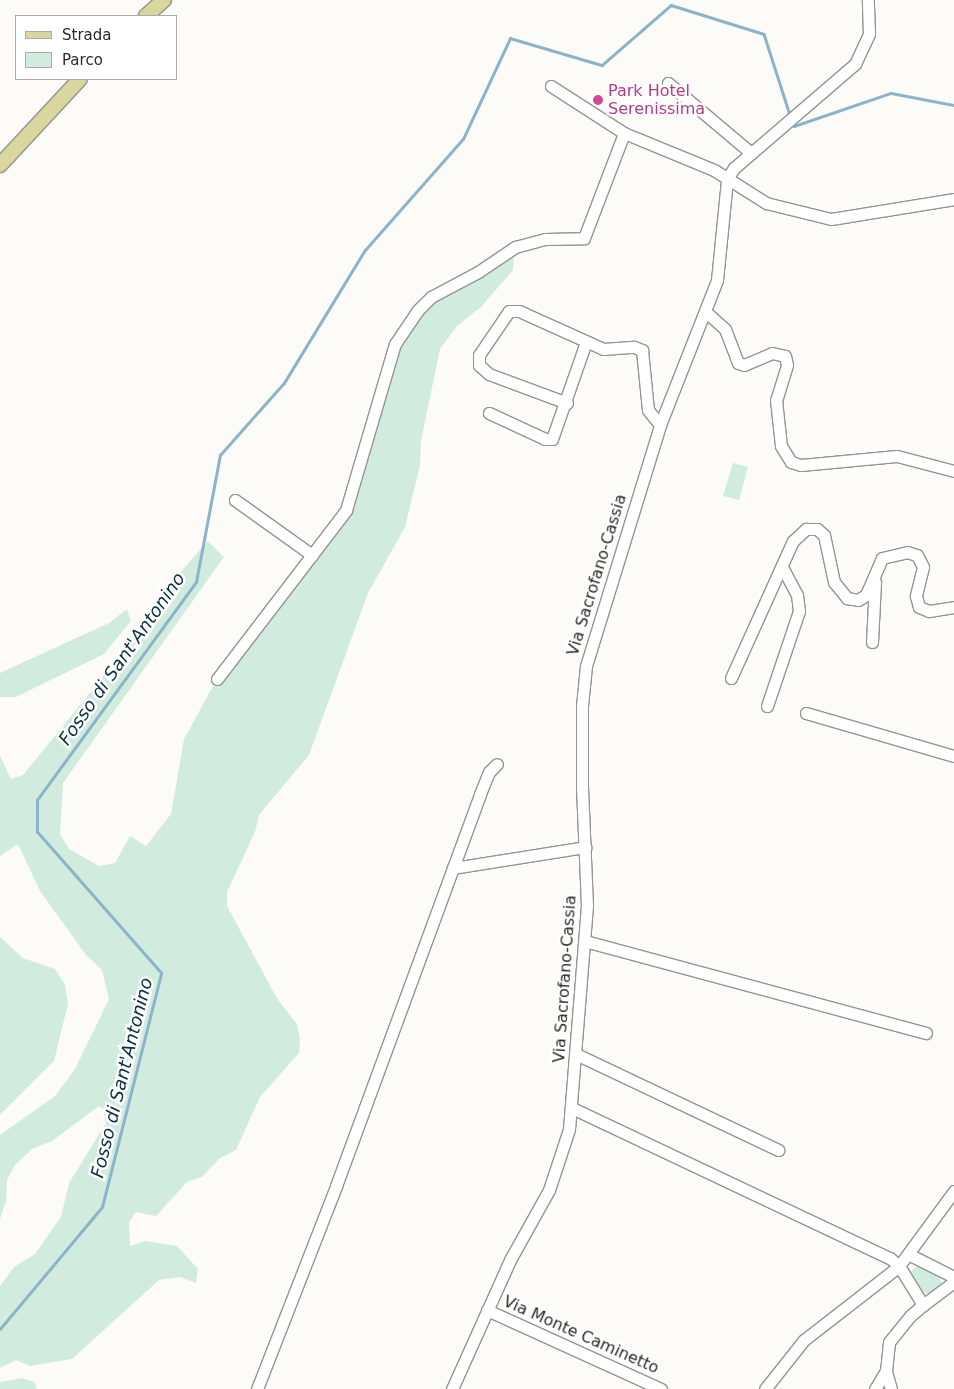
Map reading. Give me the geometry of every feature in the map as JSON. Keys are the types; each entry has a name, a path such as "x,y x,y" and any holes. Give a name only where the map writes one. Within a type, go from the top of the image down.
{"main road":[{"path":"147,15 164,0"},
{"path":"0,165 79,80"}],"street":[{"path":"726,179 751,153 850,70 864,50 870,27 868,0"},
{"path":"668,83 751,153"},
{"path":"551,86 624,133 714,170 766,203 831,219 954,199"},
{"path":"217,679 312,555 350,501 393,350 417,311 431,297 515,247 544,239 584,238 624,133"},
{"name":"Via Sacrofano-Cassia","path":"452,1389 510,1260 549,1190 562,1156 572,1108 585,941 582,706 586,666 660,425 706,312 720,267 726,179"},
{"path":"567,403 489,374 479,365 479,355 504,315 514,310 610,351 634,347 642,350 648,410 660,425"},
{"path":"706,312 726,329 738,363 744,365 772,353 785,356 787,365 776,400 781,446 791,462 801,465 897,456 954,471"},
{"path":"489,413 549,440 554,436 567,403 586,342"},
{"path":"235,500 312,555"},
{"path":"731,678 783,569 795,538 804,530 813,529 826,538 832,576 844,596 861,600 875,580"},
{"path":"872,642 875,580 879,562 885,556 899,552 914,554 923,567 916,596 919,607 929,611 954,607"},
{"path":"767,706 799,611 797,595 783,569"},
{"path":"806,713 954,756"},
{"path":"256,1389 336,1186 486,777 497,764"},
{"path":"452,868 585,847"},
{"path":"585,941 926,1033"},
{"path":"576,1054 778,1150"},
{"path":"572,1108 882,1254 899,1266 923,1305"},
{"path":"765,1389 804,1340 899,1266 954,1191"},
{"path":"908,1254 954,1278"},
{"path":"891,1389 886,1371 886,1351 892,1336 923,1305 954,1282"},
{"name":"Via Monte Caminetto","path":"487,1310 661,1389"},
{"path":"875,1389 886,1371"}],"green space":[{"path":"514,251 513,270 481,307 457,326 440,349 421,441 420,465 405,527 368,593 309,755 259,815 255,832 227,892 227,906 278,1000 297,1024 300,1040 299,1053 260,1097 236,1150 220,1158 202,1177 187,1182 156,1216 136,1212 129,1222 130,1246 145,1241 177,1246 198,1269 196,1283 180,1277 159,1280 72,1359 30,1366 16,1360 0,1368 0,1286 14,1267 35,1254 61,1217 69,1183 106,1123 104,1110 99,1106 52,1141 32,1149 15,1165 7,1180 6,1201 0,1219 0,1135 55,1096 75,1069 109,999 102,970 86,955 40,891 18,844 0,856 0,756 11,779 23,775 111,667 162,593 208,541 224,557 63,783 60,834 69,849 99,866 115,863 130,836 146,846 171,814 184,739 213,686 348,518 355,502 399,343 419,314"},
{"path":"733,463 748,467 739,500 723,496"},
{"path":"127,609 131,621 104,654 16,697 0,697 0,673 109,623"},
{"path":"0,937 23,958 55,969 65,985 68,1004 54,1061 0,1115"},
{"path":"917,1266 939,1275 942,1285 930,1294 921,1292 909,1273"},
{"path":"22,1378 34,1382 37,1389 0,1389 0,1382"}],"waterway":[{"name":"Fosso di Sant'Antonino","path":"0,1329 102,1207 161,973 37,832 37,800 196,582 220,455 284,383 365,250 463,139 510,38 602,65 671,5 764,34 790,115"},
{"name":"Fosso di Sant'Antonino","path":"793,123 794,126 891,93 954,105"}],"place":[{"name":"Park Hotel Serenissima","path":"598,100"}]}
